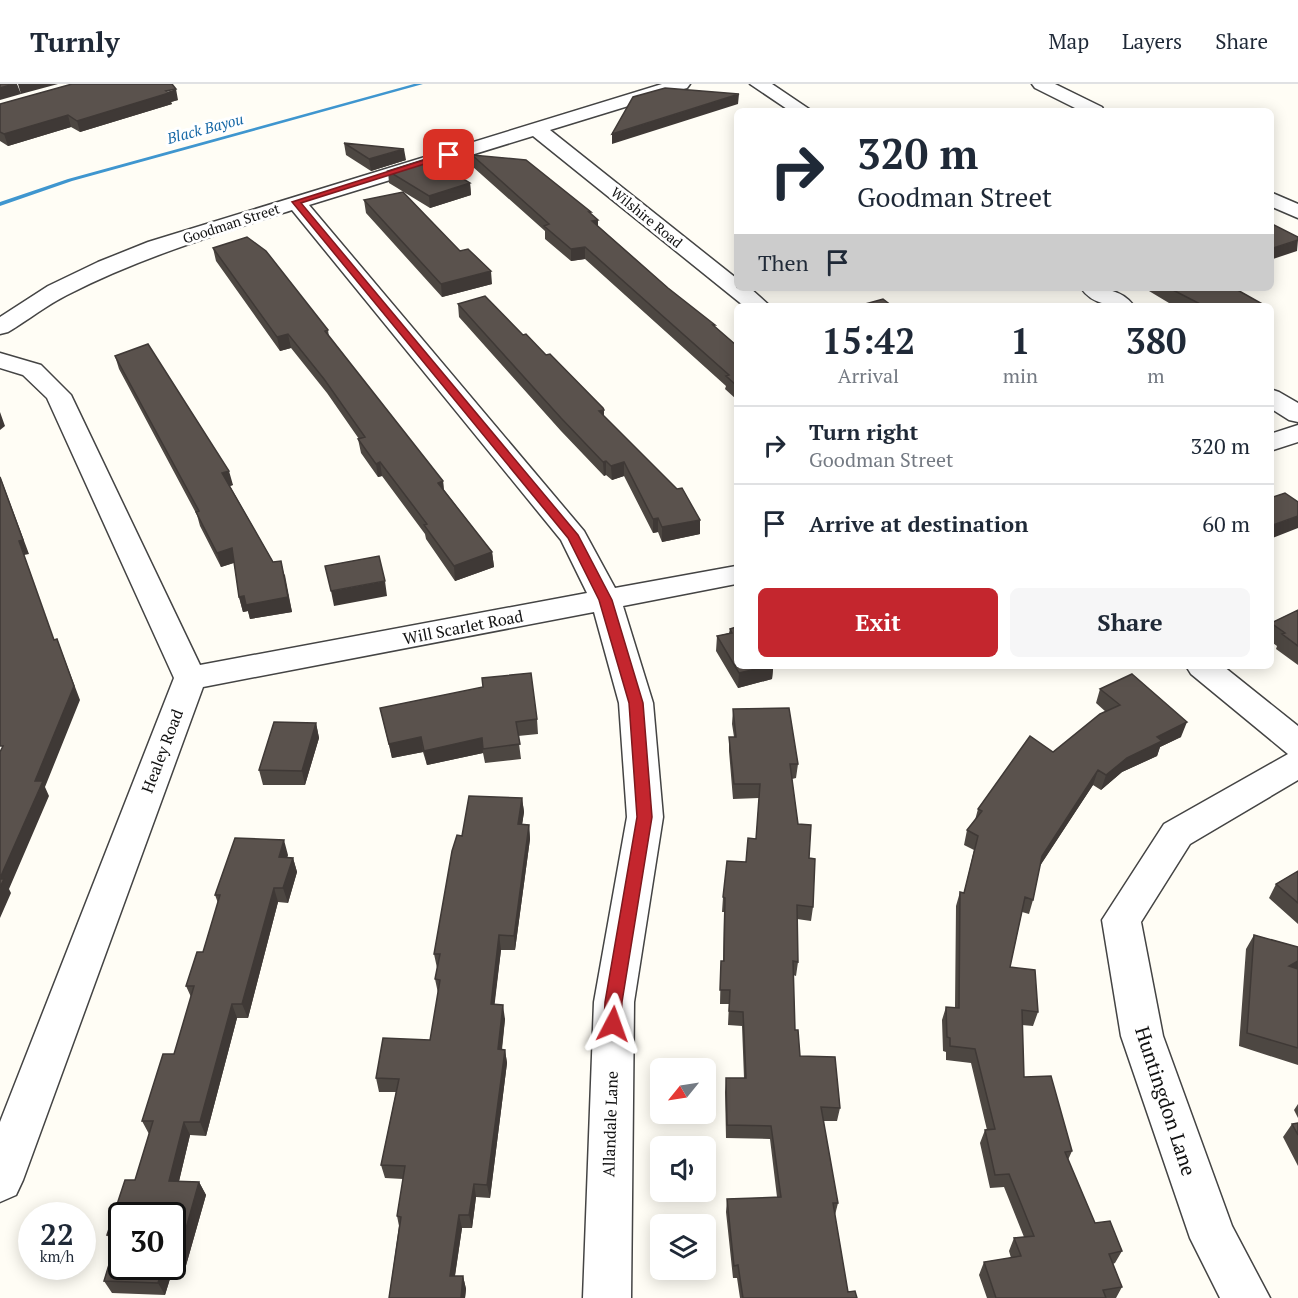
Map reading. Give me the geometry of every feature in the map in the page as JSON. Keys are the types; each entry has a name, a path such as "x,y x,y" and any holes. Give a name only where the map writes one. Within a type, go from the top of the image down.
{"street":[{"name":"Goodman Street","path":"0,327 56,291 106,267 156,247 681,84"},
{"path":"759,84 798,108"},
{"path":"1041,84 1089,108"},
{"name":"Wilshire Road","path":"536,129 734,287"},
{"path":"1274,200 1298,212"},
{"name":"Allandale Lane","path":"296,202 573,537 606,600 636,703 645,817 614,1002 607,1298"},
{"name":"Wilshire Road","path":"739,291 754,303"},
{"path":"1097,291 1117,303"},
{"path":"0,360 32,370 58,395 190,678"},
{"path":"1274,399 1298,414"},
{"path":"1274,442 1298,434"},
{"name":"Will Scarlet Road","path":"190,678 734,575"},
{"path":"1206,669 1298,745"},
{"name":"Healey Road","path":"0,1180 190,678"},
{"name":"Huntingdon Lane","path":"1246,1298 1213,1238 1142,1036 1121,920 1177,834 1298,764"}],"building":[{"path":"0,84 13,84 0,88"},
{"path":"72,84 172,84 176,89 77,121 68,115 4,134 0,132 0,104"},
{"path":"665,88 739,94 612,134 633,97"},
{"path":"344,143 404,149 369,159"},
{"path":"472,155 526,160 591,212 589,212 598,220 592,221 734,343 734,383 726,376 729,375 585,247 571,249 544,226 549,224"},
{"path":"429,158 470,183 429,196 388,171"},
{"path":"403,192 460,251 468,249 491,271 441,284 364,200"},
{"path":"1274,225 1298,237 1298,240 1274,248"},
{"path":"247,237 266,251 328,330 325,331 443,481 438,483 492,552 454,566 424,525 427,524 380,462 376,464 358,439 365,437 324,379 288,334 277,337 213,248"},
{"path":"1175,291 1239,291 1261,303 1198,303"},
{"path":"485,296 523,335 526,334 546,355 550,354 604,410 599,411 677,489 682,488 700,520 662,527 658,518 653,519 624,462 611,466 606,461 603,462 458,304"},
{"path":"883,299 888,303 869,303"},
{"path":"148,344 229,471 222,473 273,562 281,561 288,597 246,605 244,596 239,597 232,548 217,553 196,512 199,511 115,356"},
{"path":"0,477 23,540 19,541 54,640 57,639 74,686 35,781 43,781 0,878 0,752 3,746 0,746"},
{"path":"1285,493 1298,502 1298,516 1274,525 1274,497"},
{"path":"379,556 385,581 331,591 325,566"},
{"path":"1298,610 1298,646 1282,634 1285,633 1274,625 1274,622"},
{"path":"734,628 734,665 717,636 732,633 730,629"},
{"path":"737,669 756,669 739,673"},
{"path":"531,673 537,719 516,722 520,744 483,749 482,738 424,751 421,737 389,744 380,708 483,687 482,678"},
{"path":"1132,674 1187,722 1157,737 1162,741 1127,758 1106,775 1098,770 1042,856 1033,900 1025,897 1010,967 1035,970 1038,1012 1022,1010 1024,1077 1051,1076 1072,1151 1065,1152 1095,1223 1110,1221 1122,1251 1109,1254 1122,1287 1103,1290 1106,1298 996,1298 984,1262 1021,1256 1014,1238 1034,1236 1009,1174 995,1175 985,1130 995,1129 975,1049 950,1046 950,1038 947,1037 946,1007 959,1008 960,892 964,893 978,836 967,830 982,811 978,809 1030,736 1053,752 1100,714 1120,705 1100,689"},
{"path":"789,708 798,764 790,764 798,824 811,825 809,858 815,859 813,907 797,905 798,962 793,961 795,1030 798,1030 800,1056 835,1057 840,1108 821,1107 838,1203 833,1203 848,1292 855,1291 857,1298 743,1298 738,1265 734,1266 727,1199 781,1197 771,1126 727,1125 726,1078 746,1078 743,1012 729,1011 730,990 720,990 721,961 724,961 725,898 723,897 727,861 746,862 748,838 756,839 760,784 734,784 729,737 736,737 733,709"},
{"path":"274,722 316,723 302,771 259,770"},
{"path":"469,796 522,798 518,824 529,825 514,936 499,935 491,1004 503,1005 498,1049 505,1050 487,1185 474,1184 469,1215 459,1215 450,1276 463,1276 461,1298 389,1298 401,1217 397,1216 405,1166 381,1165 399,1079 376,1078 383,1038 430,1040 440,980 435,979 440,954 434,954 452,851 457,835 462,836"},
{"path":"235,838 284,840 279,857 293,858 283,888 274,888 242,1004 232,1004 200,1122 184,1122 169,1181 199,1182 186,1228 186,1202 118,1202 125,1180 135,1180 153,1121 142,1121 163,1054 174,1054 194,986 186,986 197,952 203,952 220,895 215,895"},
{"path":"1298,871 1298,903 1276,884"},
{"path":"1254,935 1298,947 1298,961 1289,966 1298,969 1298,1048 1247,1033"},
{"path":"1298,1123 1298,1135 1292,1124"},
{"path":"108,1268 108,1280 159,1280 158,1283 104,1281"}],"waterway":[{"name":"Black Bayou","path":"0,204 70,180 420,84"}],"route":[{"path":"449,155 296,202 573,537 606,600 636,703 645,817 614,1002 613,1024"}]}
